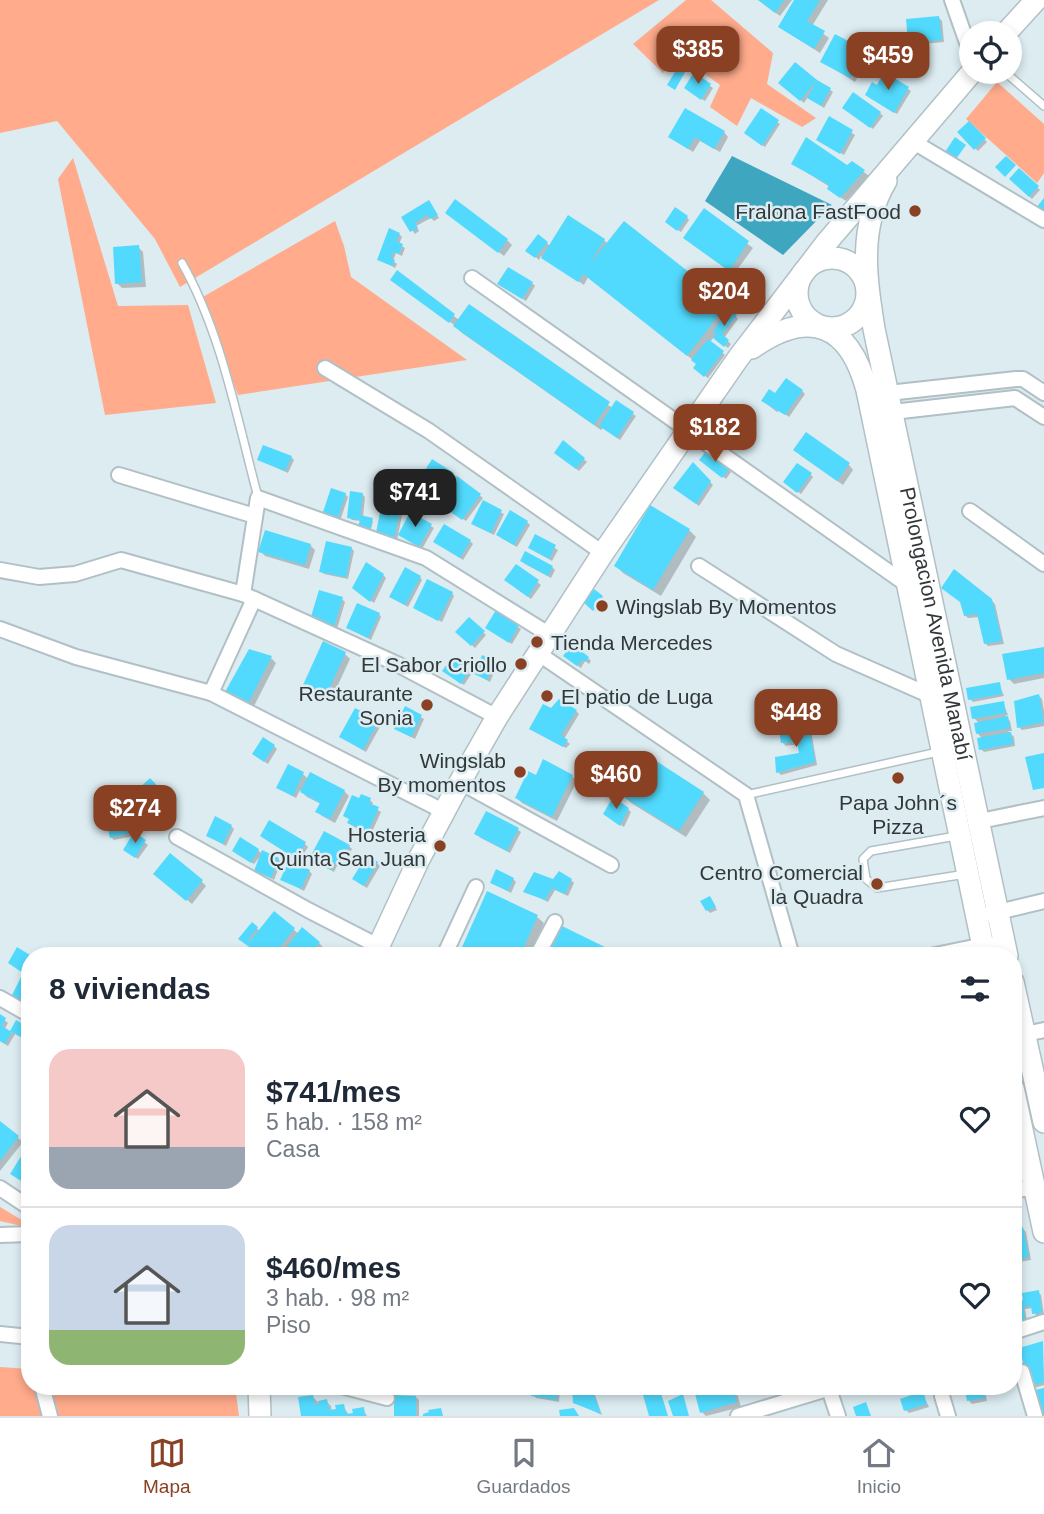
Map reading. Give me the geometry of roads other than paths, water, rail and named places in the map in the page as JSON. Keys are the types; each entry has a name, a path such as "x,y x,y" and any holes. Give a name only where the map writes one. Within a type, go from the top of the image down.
{"main road":[{"path":"1017,21 1036,0"},
{"path":"378,947 443,811 497,717 603,553 739,357 804,272 962,84"},
{"name":"Prolongacion Avenida Manabí","path":"912,141 883,185 873,212 866,243 867,287 880,404 906,584 929,695 979,821 989,914 984,947"},
{"path":"739,357 770,336 789,328 840,328 855,321 864,308 867,287 852,263 836,257 820,259 804,272 797,291 800,307 809,320 824,327"},
{"name":"Prolongacion Avenida Manabí","path":"824,327 844,342 854,354 880,404 951,693 952,748 960,835 969,874 1006,947"},
{"path":"1022,1003 1034,1032 1044,1122"},
{"path":"1022,1171 1024,1189 1044,1232"},
{"path":"259,1395 260,1416"}],"street":[{"path":"951,0 959,22"},
{"path":"912,141 1044,220"},
{"path":"472,278 906,584"},
{"path":"324,368 429,431 603,553"},
{"path":"880,404 1016,379 1023,379 1044,393"},
{"path":"880,404 1015,398 1044,417"},
{"path":"119,475 255,516"},
{"path":"211,693 248,596 258,498 426,558 550,635"},
{"path":"970,511 1044,564"},
{"path":"0,570 39,577 75,574 121,560 248,596 397,664 497,717"},
{"path":"699,566 836,654 929,695 951,693"},
{"path":"0,629 76,657 211,693 443,811"},
{"path":"539,654 746,795 789,947"},
{"path":"460,782 611,865"},
{"path":"979,821 1044,808"},
{"path":"177,836 369,947"},
{"path":"448,947 476,887"},
{"path":"989,914 1044,901"},
{"path":"542,947 555,922"},
{"path":"0,998 21,1011"},
{"path":"0,1188 21,1202"},
{"path":"0,1236 21,1235"},
{"path":"1022,1329 1044,1322"},
{"path":"0,1334 21,1336"},
{"path":"1022,1372 1035,1416"},
{"path":"44,1395 50,1416"},
{"path":"376,1395 387,1398"},
{"path":"738,1416 805,1395"},
{"path":"833,1395 838,1416"},
{"path":"942,1396 948,1416"}],"lane":[{"path":"1019,84 1044,106"},
{"path":"182,263 198,291 222,365 258,498"},
{"path":"746,795 952,748"},
{"path":"960,835 871,851 863,859 866,878 877,888 969,874"}],"water":[{"path":"732,156 832,205 783,255 705,201"}],"place":[{"name":"Fralona FastFood","path":"915,211"},
{"name":"Wingslab By Momentos","path":"602,606"},
{"name":"Tienda Mercedes","path":"537,642"},
{"name":"El Sabor Criollo","path":"521,664"},
{"name":"El patio de Luga","path":"547,696"},
{"name":"Restaurante Sonia","path":"427,705"},
{"name":"Wingslab By momentos","path":"520,772"},
{"name":"Papa John´s Pizza","path":"898,778"},
{"name":"Hosteria Quinta San Juan","path":"440,846"},
{"name":"Centro Comercial la Quadra","path":"877,884"}]}
